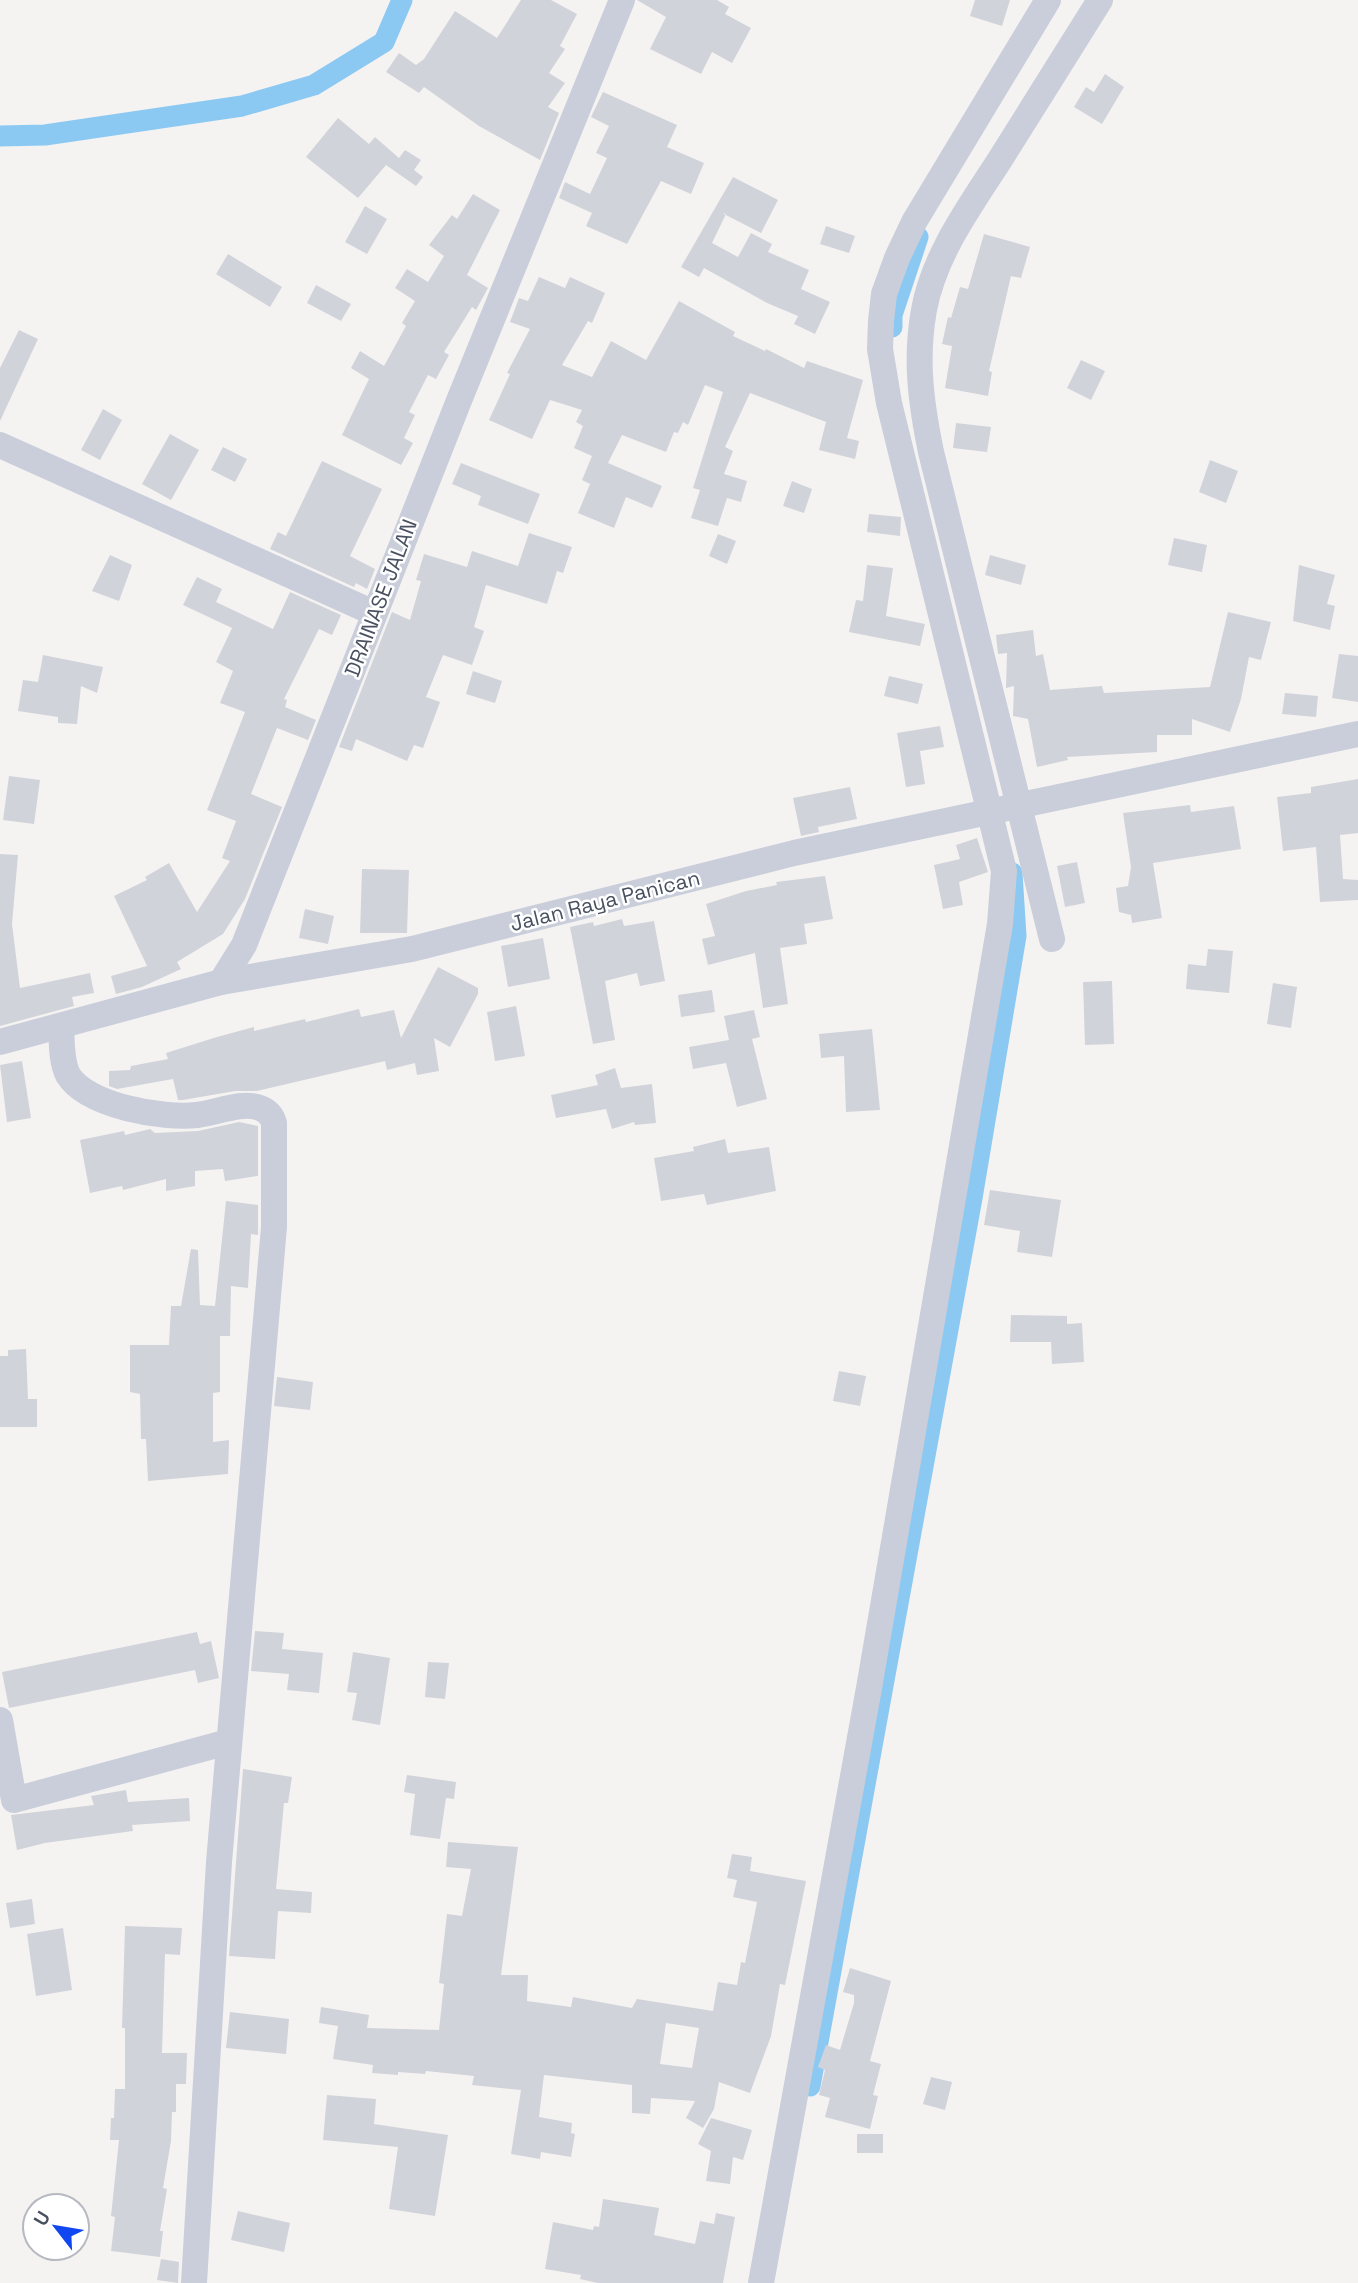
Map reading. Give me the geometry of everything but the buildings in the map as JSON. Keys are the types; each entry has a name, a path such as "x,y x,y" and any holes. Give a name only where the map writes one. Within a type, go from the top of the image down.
{"street":[{"name":"DRAINASE JALAN","path":"220,982 244,946 374,613 622,0"},
{"path":"761,2283 869,1688 1000,924 1004,870 889,403 880,349 884,294 914,222 1048,0"},
{"path":"1052,939 931,452 918,387 919,353 924,309 935,269 972,203 1100,0"},
{"path":"0,446 374,613"},
{"name":"Jalan Raya Panican","path":"220,982 412,949 794,853 1358,734"},
{"path":"0,1042 220,982"},
{"path":"61,1027 64,1064 72,1080 85,1090 117,1105 171,1115 196,1116 252,1107 263,1109 274,1123 274,1227 228,1742 194,2283"},
{"path":"0,1720 7,1802 228,1742"}],"waterway":[{"path":"0,136 45,135 242,106 314,85 384,42 402,0"},
{"path":"892,327 892,315 918,237"},
{"path":"810,2086 972,1198 1016,936 1012,873"}]}
